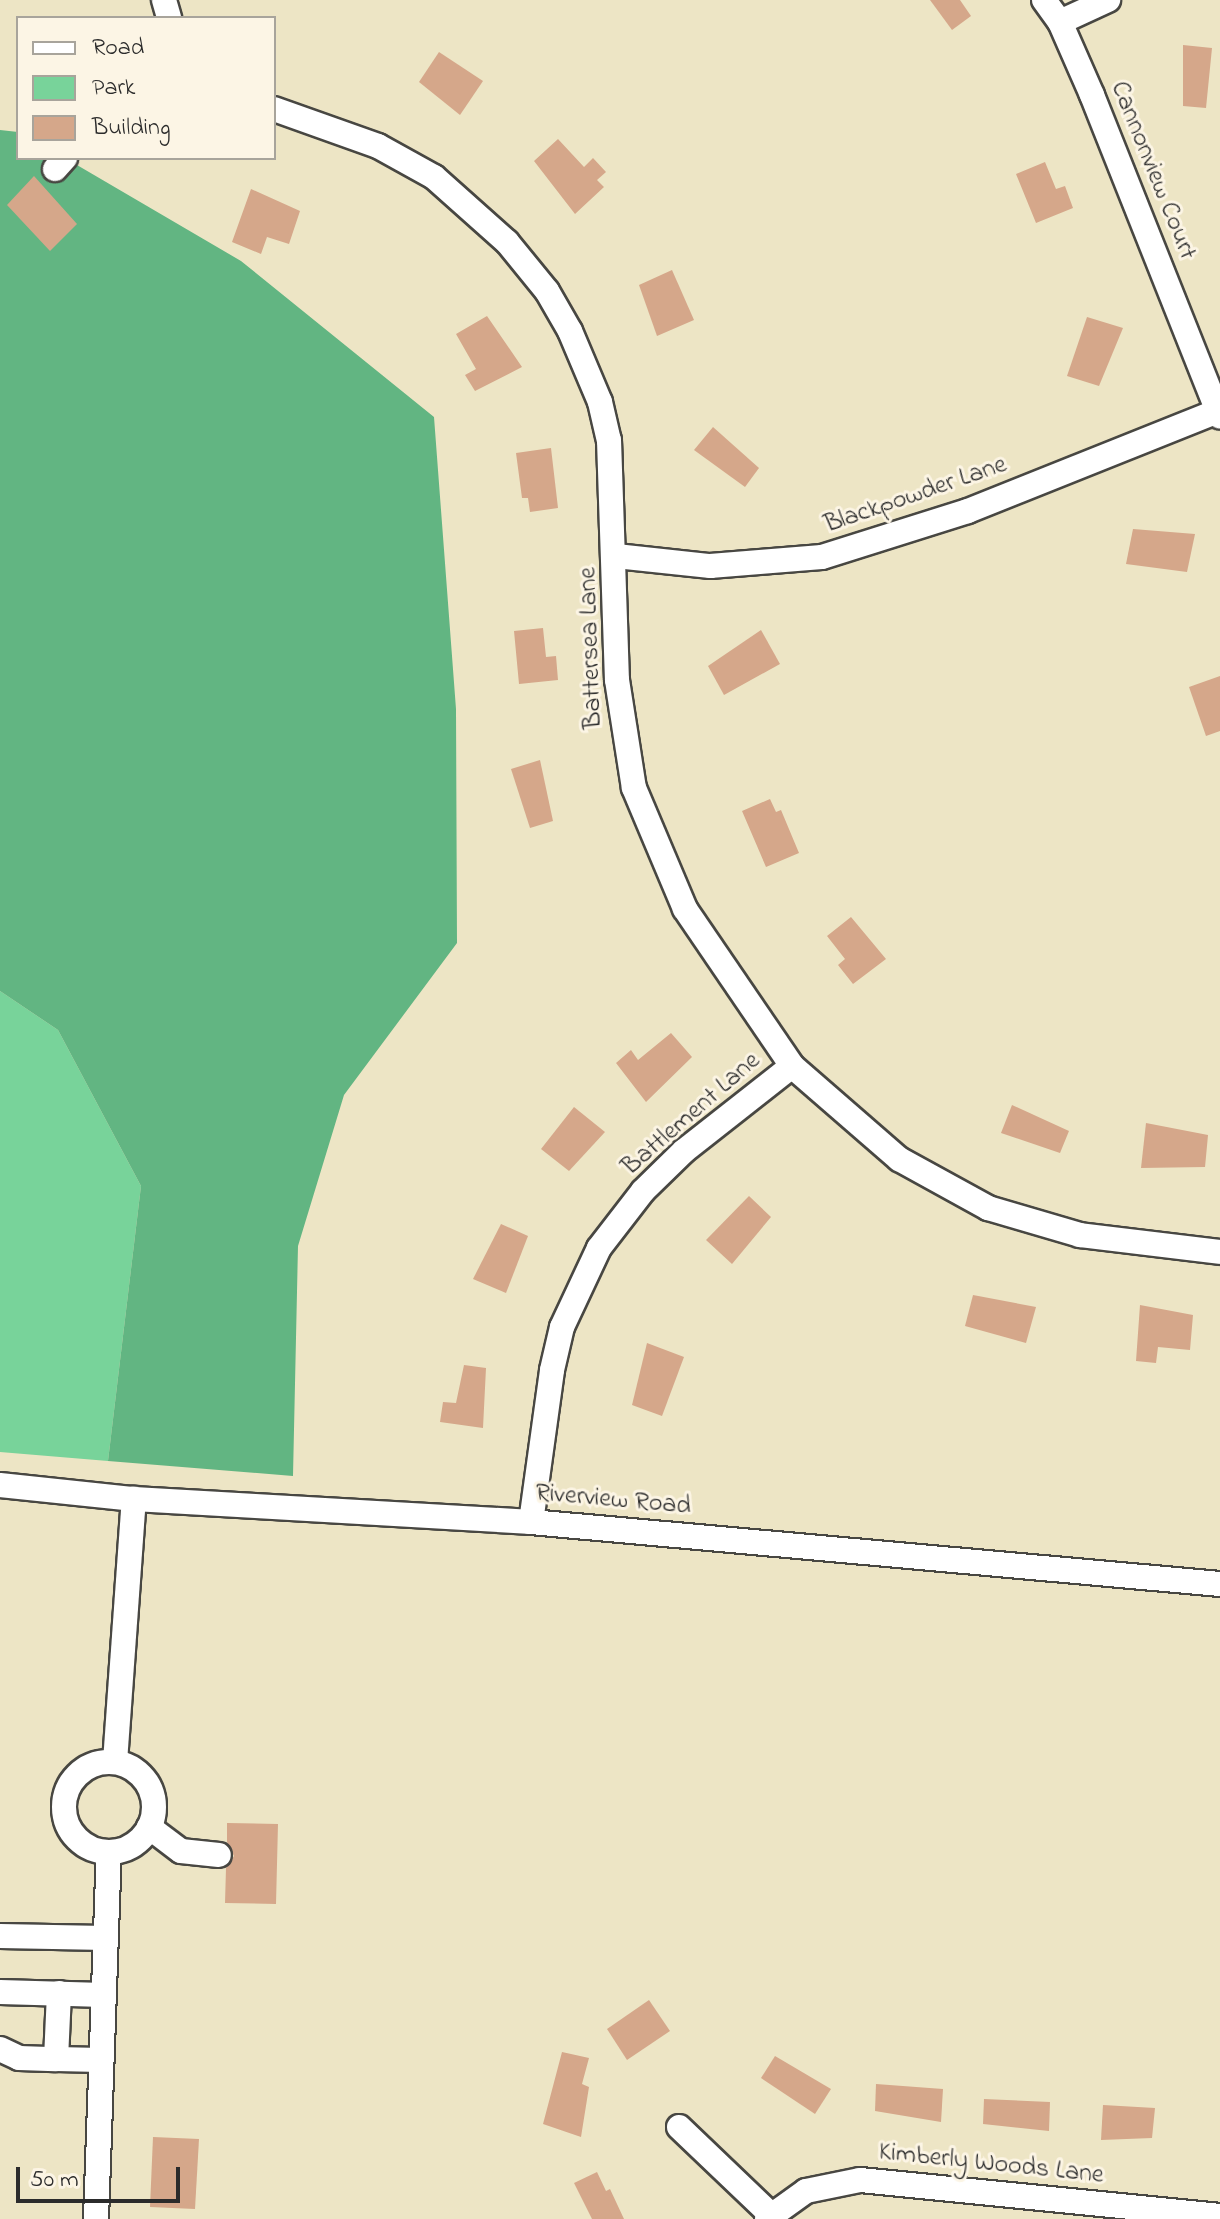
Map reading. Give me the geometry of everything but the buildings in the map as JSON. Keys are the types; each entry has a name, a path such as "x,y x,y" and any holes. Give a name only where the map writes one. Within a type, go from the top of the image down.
{"street":[{"name":"Cannonview Court","path":"1044,0 1060,22 1219,413"},
{"path":"1060,22 1108,0"},
{"name":"Battersea Lane","path":"276,110 405,158 487,222 528,266 570,331 600,402 611,465 618,692 641,809 685,909 792,1066 899,1159 988,1208 1080,1235 1220,1252"},
{"name":"Blackpowder Lane","path":"616,556 710,566 822,557 968,511 1219,413"},
{"name":"Battlement Lane","path":"531,1522 552,1370 562,1327 599,1248 643,1191 684,1151 792,1066"},
{"name":"Riverview Road","path":"0,1485 134,1499 531,1522 1220,1584"},
{"path":"115,1762 134,1499"},
{"path":"115,1762 130,1767 150,1787 154,1805 149,1827 131,1847 109,1852 84,1845 64,1812 71,1783 80,1772 115,1762"},
{"path":"149,1827 181,1851 219,1855"},
{"path":"96,2219 109,1852"},
{"path":"0,1936 106,1938"},
{"path":"0,1992 104,1995"},
{"path":"56,2059 59,1993"},
{"path":"0,2049 19,2058 101,2060"},
{"path":"679,2127 768,2216"},
{"name":"Kimberly Woods Lane","path":"768,2216 806,2191 860,2180 1220,2216"}],"green space":[{"path":"0,130 16,132 16,160 68,160 241,261 434,417 456,709 457,943 344,1095 298,1246 293,1476 108,1461 141,1186 58,1030 0,991"},
{"path":"0,991 58,1030 141,1186 108,1461 0,1452"}]}
